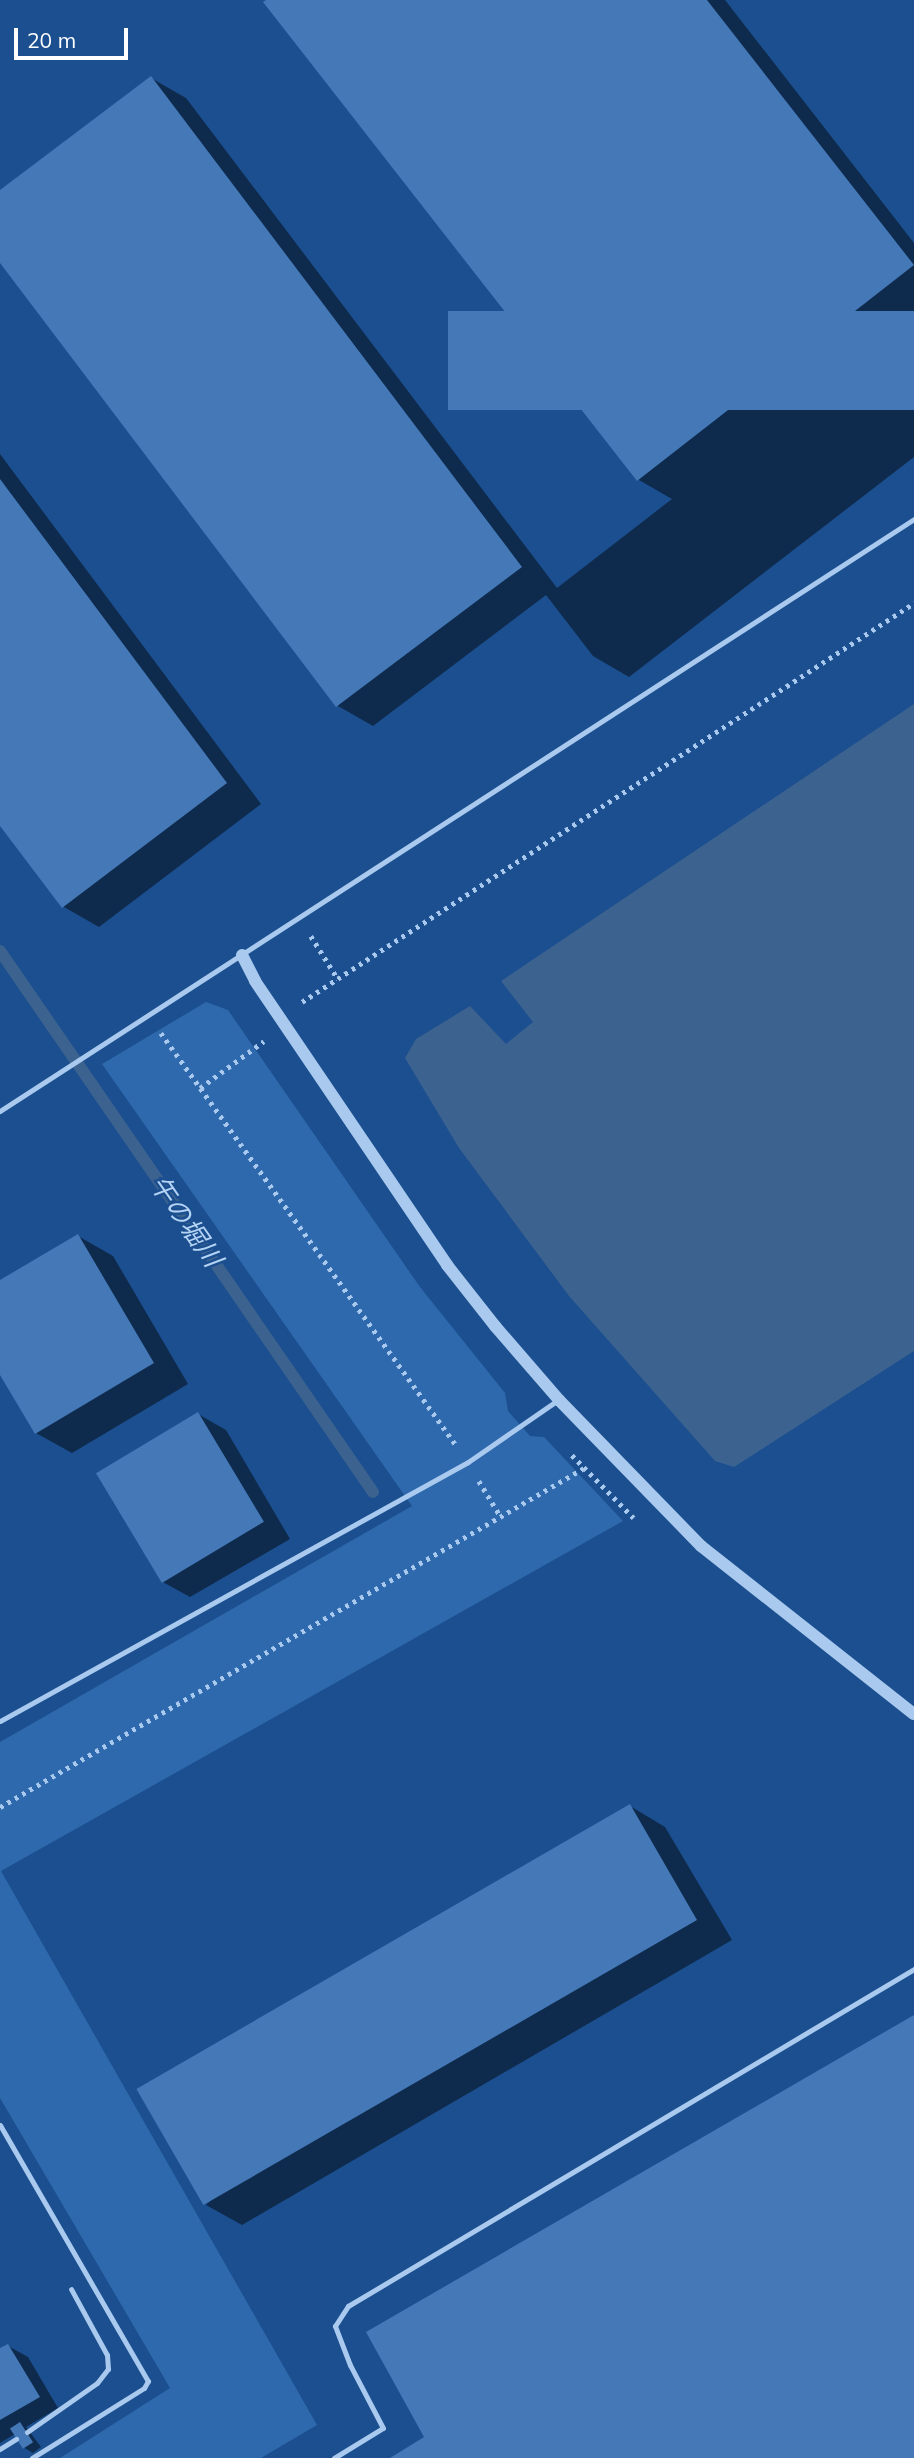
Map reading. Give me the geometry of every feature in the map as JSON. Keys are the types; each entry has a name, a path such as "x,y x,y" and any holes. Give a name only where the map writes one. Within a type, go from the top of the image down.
{"street":[{"path":"242,956 255,981 447,1265 559,1400 701,1546 914,1714"}],"lane":[{"path":"0,1111 914,519"},
{"path":"0,1721 468,1462 559,1400"},
{"path":"334,2458 383,2428 350,2364 335,2326 348,2306 914,1969"},
{"path":"0,2125 148,2381 144,2388 32,2458"},
{"path":"27,2432 97,2383 108,2369 107,2355 71,2289"},
{"path":"0,2449 16,2439"}],"path":[{"path":"302,1002 914,603"},
{"path":"309,934 338,979"},
{"path":"149,1015 468,1462 501,1517"},
{"path":"200,1088 265,1041"},
{"path":"0,1807 584,1468"}],"shaded area":[{"path":"914,704 914,1351 734,1467 715,1461 569,1296 459,1148 405,1058 416,1039 470,1006 506,1044 533,1022 501,981"},
{"path":"206,1002 228,1010 420,1287 505,1393 508,1411 530,1436 544,1437 623,1521 1,1871 317,2425 261,2458 60,2458 170,2388 0,2098 0,1742 412,1506 102,1064"}],"building":[{"path":"707,0 914,265 637,481 263,2"},
{"path":"151,76 522,567 336,707 0,263 0,190"},
{"path":"448,311 914,311 914,410 448,410"},
{"path":"0,479 227,783 62,908 0,826"},
{"path":"78,1234 154,1363 35,1434 0,1375 0,1280"},
{"path":"198,1412 264,1522 162,1583 96,1473"},
{"path":"630,1804 697,1920 203,2205 136,2089"},
{"path":"914,2015 914,2458 390,2458 424,2437 366,2332"},
{"path":"8,2344 40,2397 0,2420 0,2348"},
{"path":"20,2422 33,2442 23,2449 10,2429"}],"waterway":[{"name":"午の堀川","path":"0,951 373,1492"}]}
